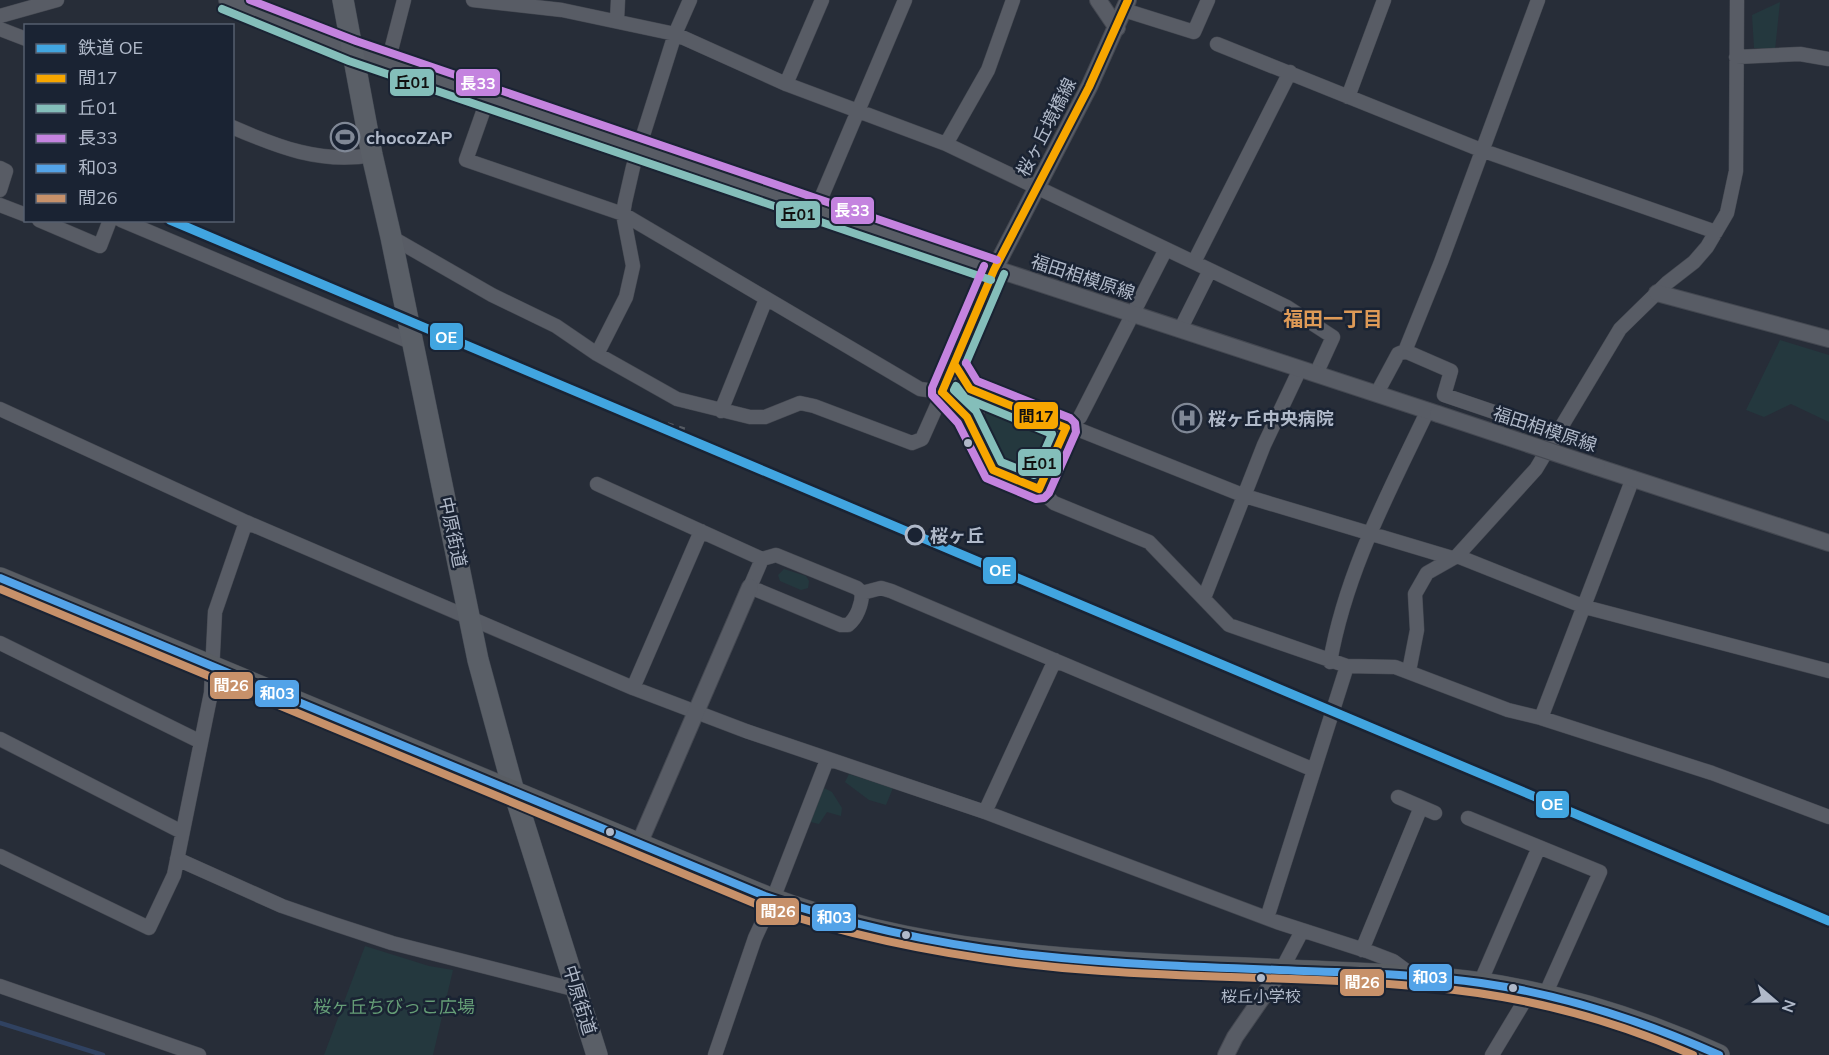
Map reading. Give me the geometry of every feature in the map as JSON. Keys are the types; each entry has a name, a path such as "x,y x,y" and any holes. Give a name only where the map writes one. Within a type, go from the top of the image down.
{"highway":[{"path":"0,578 773,899 878,931 1001,953 1480,983 1538,994 1638,1021 1719,1055"}],"main road":[{"name":"中原街道","path":"343,0 372,155 391,237 469,619 514,792 597,1055"}],"street":[{"path":"0,16 57,0"},
{"name":"福田相模原線","path":"227,0 352,51 489,95 816,210 1829,543"},
{"path":"388,62 404,0"},
{"path":"472,0 617,20 675,34 856,113 946,144 1287,307 1333,337 1317,374"},
{"path":"617,20 618,0"},
{"path":"597,354 626,297 633,266 623,214 675,34 690,0"},
{"path":"786,84 822,0"},
{"path":"816,210 905,0"},
{"path":"946,144 988,70 1013,0"},
{"path":"1098,0 1117,28"},
{"path":"1126,5 1194,32 1208,0"},
{"path":"1348,97 1384,0"},
{"path":"1377,393 1398,354 1405,351 1441,262 1538,0"},
{"path":"1410,671 1418,630 1415,594 1427,573 1455,557 1536,469 1620,329 1657,293 1694,262 1727,213 1736,171 1736,0"},
{"name":"桜ヶ丘境橋線","path":"955,365 994,270 1117,28 1126,5"},
{"path":"0,29 24,38"},
{"path":"1217,44 1481,150 1716,232"},
{"path":"1736,57 1800,54 1829,59"},
{"path":"1194,262 1290,72"},
{"path":"489,95 466,159 623,214 920,388 940,397 969,422 993,470 1039,489 1054,503 1149,542 1229,626 1330,662 1347,666 1395,667 1410,671 1508,710 1541,718 1712,773 1829,817"},
{"path":"234,129 296,153 320,157 372,155"},
{"path":"0,168 6,171 0,190"},
{"path":"0,205 24,214"},
{"path":"44,222 100,246 109,222"},
{"path":"126,222 413,343"},
{"path":"391,237 492,295 556,326 597,354 677,399 721,411 750,417 765,417 800,403 814,406 912,443 922,439 955,365"},
{"path":"1039,489 1066,428 1080,417 1166,249"},
{"path":"1180,330 1210,270"},
{"path":"1657,293 1829,339"},
{"path":"721,411 766,299"},
{"path":"1405,351 1451,371 1444,395 1559,434"},
{"path":"955,365 970,390"},
{"path":"1204,598 1264,445 1300,369"},
{"path":"940,397 970,390 1066,428 1082,431 1245,496 1455,557 1586,607 1829,671"},
{"path":"969,422 988,397"},
{"path":"0,409 246,522 633,688 827,760 985,812 1302,931 1393,961 1416,978"},
{"path":"1330,662 1340,612 1370,534 1433,412"},
{"path":"1541,718 1586,607 1633,478"},
{"path":"597,484 762,559 776,555 857,588 862,593 862,601 853,621 848,625 841,625 750,587"},
{"path":"0,856 149,928 174,875 199,741 211,693 215,612 246,522"},
{"path":"633,688 701,531"},
{"path":"639,844 762,559"},
{"path":"862,593 881,588 891,591 1314,770"},
{"path":"0,643 199,741"},
{"path":"985,812 1055,660"},
{"path":"1267,918 1347,666"},
{"path":"0,739 182,832"},
{"path":"715,1055 755,938 773,899 827,760"},
{"path":"1398,797 1435,813"},
{"path":"1362,950 1421,807"},
{"path":"1468,818 1600,872 1538,994 1492,1055"},
{"path":"1480,983 1539,847"},
{"path":"177,859 282,906 373,936 577,990"},
{"path":"1226,1055 1234,1037 1282,969 1302,931"},
{"path":"0,986 199,1055"}],"green space":[{"path":"1780,2 1775,50 1754,48 1752,15"},
{"path":"1780,340 1829,355 1829,422 1791,404 1764,417 1746,410"},
{"path":"990,412 1044,432 1049,439 1034,475 1030,476 1003,465 985,418 986,413"},
{"path":"784,569 806,576 809,581 808,588 801,590 780,581 778,575"},
{"path":"849,774 893,788 886,805 869,800 845,782"},
{"path":"822,787 832,792 842,808 841,816 827,812 819,824 811,822 810,818"},
{"name":"桜ヶ丘ちびっこ広場","path":"365,946 429,966 453,970 433,1055 324,1055"}],"waterway":[{"path":"0,1023 103,1055"}],"railway":[{"path":"610,407 689,431"}],"rail line":[{"name":"OE","path":"175,222 1829,921"}],"transit line":[{"name":"長33","path":"250,0 356,41 997,260"},
{"name":"間17","path":"942,392 994,270 1089,87 1128,0"},
{"name":"丘01","path":"222,9 349,61 991,280"},
{"name":"長33","path":"966,363 977,381 1070,418 1075,423 1076,432 1049,493 1044,498 1036,499 986,478 958,423 932,395 932,388 984,266"},
{"name":"丘01","path":"966,363 1004,274"},
{"name":"間17","path":"955,365 970,389 1066,428 1039,489"},
{"name":"丘01","path":"956,386 965,398 1052,434 1034,475 1001,462 976,411 954,390 956,386"},
{"name":"間17","path":"942,392 967,417 993,470 1039,489"},
{"name":"和03","path":"0,578 765,896 798,907 930,940 1032,955 1145,964 1408,976 1481,983 1543,995 1603,1011 1632,1020 1719,1055"},
{"name":"間26","path":"0,589 761,906 845,931 929,950 1015,963 1149,974 1385,984 1478,993 1533,1003 1588,1017 1641,1034 1693,1055"}],"place":[{"name":"chocoZAP","path":"345,137"},
{"name":"桜ヶ丘中央病院","path":"1187,418"},
{"name":"桜ヶ丘","path":"915,535"},
{"name":"桜丘小学校","path":"1261,978"}],"district":[{"name":"福田一丁目","path":"1333,318"}]}
